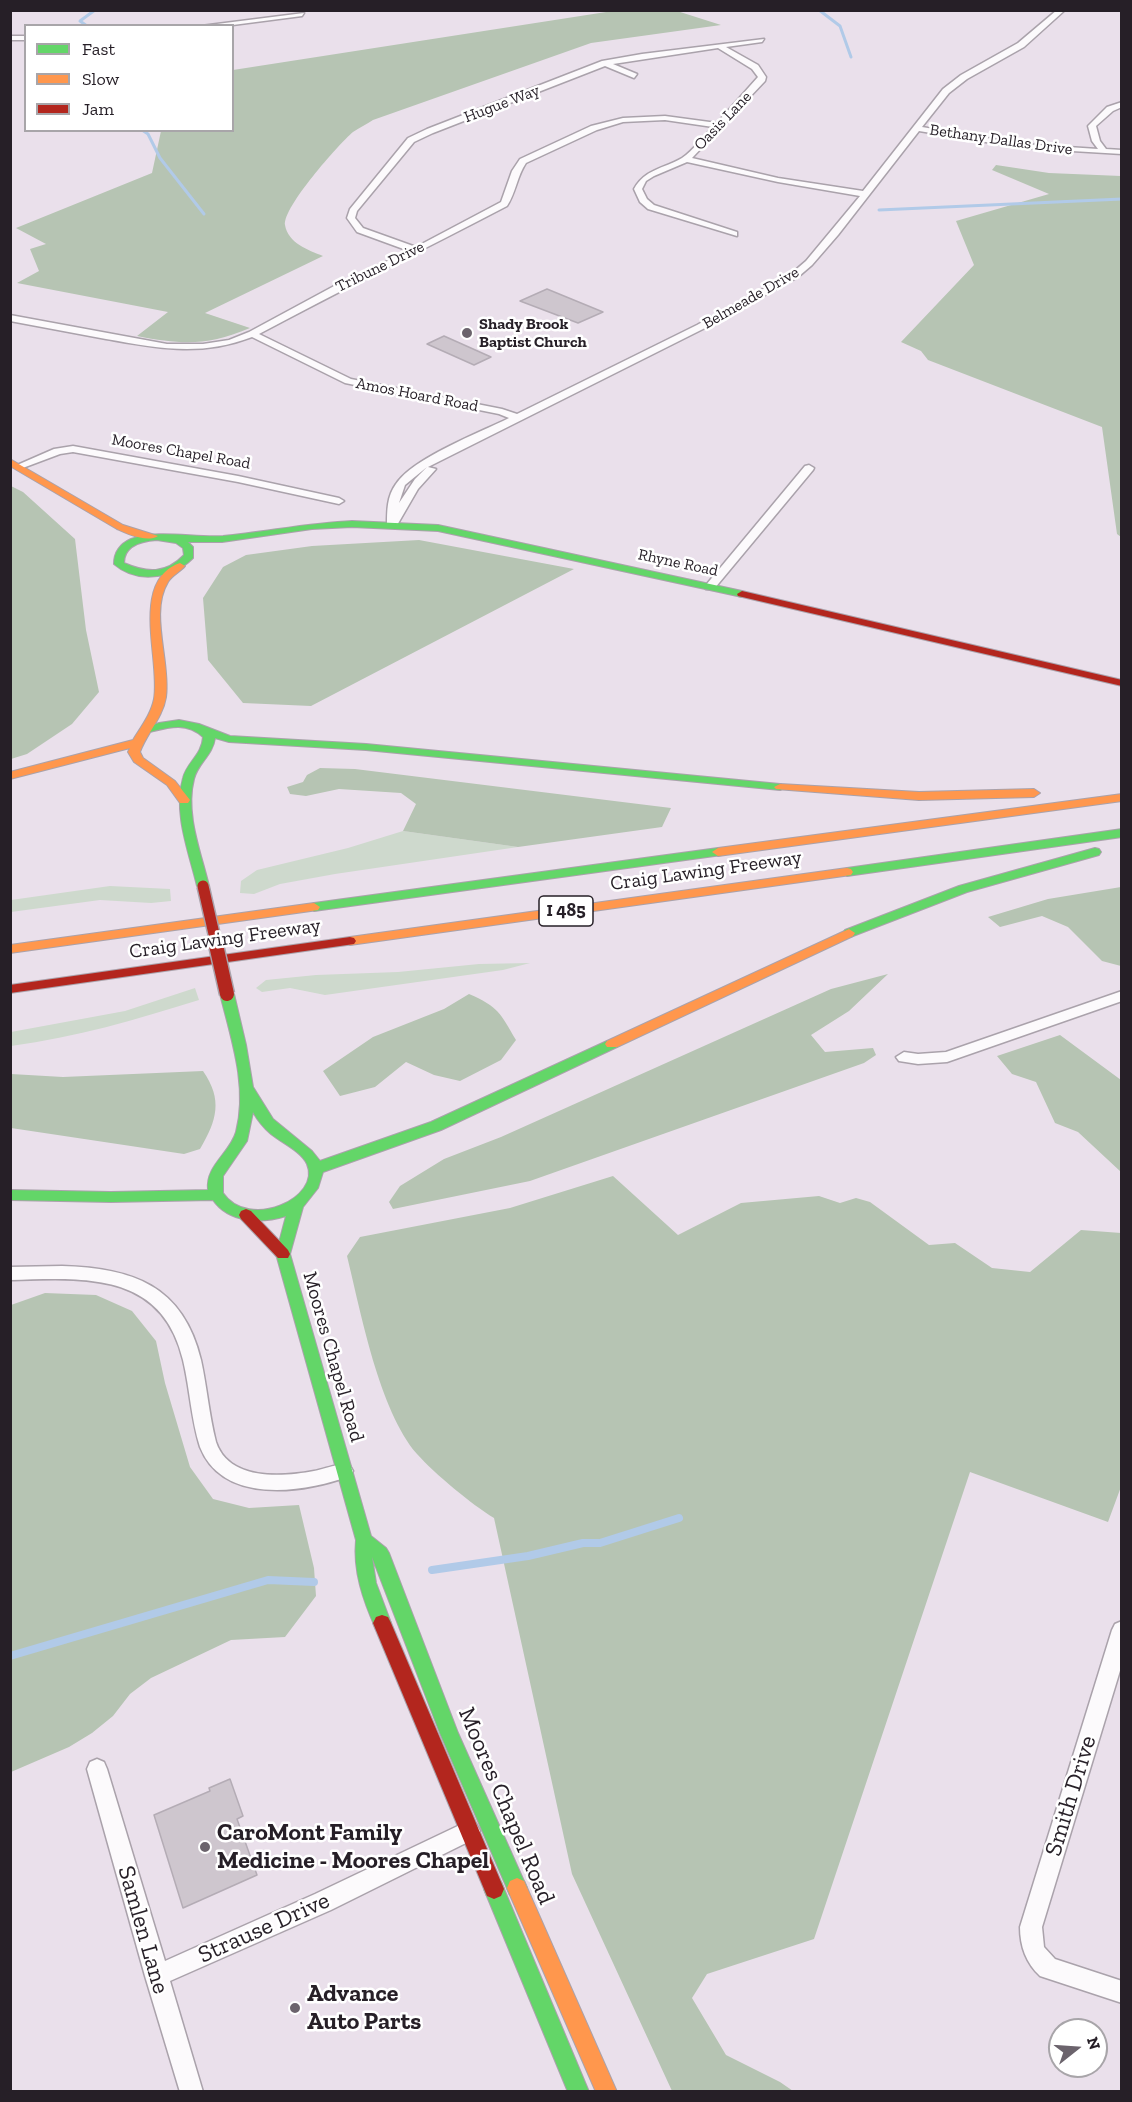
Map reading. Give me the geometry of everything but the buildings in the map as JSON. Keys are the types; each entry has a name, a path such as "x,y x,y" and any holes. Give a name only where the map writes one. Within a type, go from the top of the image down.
{"main road":[{"name":"Moores Chapel Road","path":"15,464 120,527 157,537"},
{"name":"Rhyne Road","path":"157,537 222,539 312,526 392,525 448,530 710,587 1122,683"},
{"path":"120,527 123,538 118,558 120,564 135,572 157,597"},
{"path":"120,551 134,541 157,537"},
{"path":"178,539 190,549 191,555 163,580 157,597 161,694 156,716 136,743 134,752 138,760 171,783 184,800"},
{"name":"Rhyne Road","path":"184,563 204,546 222,539"},
{"path":"135,572 158,573 184,563"},
{"path":"161,694 187,722 229,738 345,745 832,792 941,796 1047,792"},
{"path":"146,730 166,723 187,722"},
{"path":"10,1194 100,1197 216,1195 216,1174 243,1137 247,1088 184,800 189,774 209,749 210,741 206,731"},
{"path":"10,776 136,743"},
{"path":"1069,790 1122,786"},
{"name":"Craig Lawing Freeway","path":"10,949 1122,797"},
{"name":"Craig Lawing Freeway","path":"10,989 1122,833"},
{"path":"247,1088 267,1122 304,1150 314,1160 317,1168 436,1126 836,938 909,908 1003,876 1105,850"},
{"name":"Moores Chapel Road","path":"284,1254 296,1205 316,1181 317,1168"},
{"name":"Moores Chapel Road","path":"216,1195 223,1203 246,1215 284,1254 364,1540 362,1556 371,1596 579,2091"},
{"path":"246,1215 273,1215 296,1205"},
{"name":"Moores Chapel Road","path":"364,1540 380,1553 463,1766 607,2091"}],"street":[{"name":"Belmeade Drive","path":"392,525 392,502 397,489 405,478 441,455 519,419 786,281 809,263 946,92 964,77 1021,45 1062,10"},
{"path":"220,24 302,14"},
{"name":"Hugue Way","path":"416,250 360,230 351,218 353,211 411,140 605,63 762,40"},
{"name":"Oasis Lane","path":"720,46 755,67 762,76 756,87 686,159 651,174 643,180 638,189 643,200 666,213 734,234"},
{"path":"605,63 634,75"},
{"path":"1103,150 1096,141 1092,126 1110,109 1122,105"},
{"name":"Tribune Drive","path":"10,318 167,347 190,348 218,345 252,334 339,287 504,204 509,196 516,171 523,161 594,128 623,120 650,118 718,124"},
{"name":"Bethany Dallas Drive","path":"916,128 1022,146 1122,152"},
{"path":"686,159 778,180 866,194"},
{"name":"Amos Hoard Road","path":"252,334 348,381 496,411 519,419"},
{"name":"Moores Chapel Road","path":"15,464 58,451 73,449 238,479 339,501"},
{"path":"710,587 809,468"},
{"path":"904,1057 918,1059 947,1057 1122,996"},
{"path":"10,1274 76,1273 105,1276 146,1289 160,1300 177,1322 188,1347 206,1439 212,1454 221,1466 236,1475 274,1483 309,1481 344,1471"},
{"name":"Smith Drive","path":"1122,1630 1031,1927 1031,1941 1040,1961 1048,1968 1122,1992"},
{"name":"Samlen Lane","path":"97,1768 156,1976 192,2091"},
{"name":"Strause Drive","path":"156,1976 323,1902 469,1832"}],"shaded area":[{"path":"403,831 518,847 335,874 280,884 254,894 240,893 241,881 257,870 348,848"},
{"path":"110,886 170,889 171,901 151,903 100,900 11,912 11,900"},
{"path":"530,963 503,970 325,995 290,988 262,992 256,988 266,980 316,975 398,972 479,964"},
{"path":"195,988 199,1000 106,1027 11,1046 11,1032 125,1011"}],"green space":[{"path":"619,10 677,11 721,25 591,43 373,120 353,132 302,191 287,216 285,225 290,237 300,245 323,256 205,313 250,328 235,334 195,342 137,336 168,312 17,283 39,271 30,249 46,244 16,228 152,173 161,132 234,132 234,70"},
{"path":"996,165 1049,173 1121,176 1121,537 1117,534 1102,427 928,360 921,351 901,342 974,265 956,221 1049,194 992,170"},
{"path":"11,486 23,492 75,539 86,630 99,692 72,724 27,754 11,759"},
{"path":"419,540 574,569 311,706 243,703 208,660 203,598 223,567 246,555 312,546"},
{"path":"320,768 355,769 671,808 662,827 518,847 403,831 416,804 401,793 339,789 306,796 290,794 287,787 303,782 307,775"},
{"path":"1121,887 1121,966 1102,961 1068,927 1042,916 1000,927 988,917 1048,899"},
{"path":"888,974 849,1011 811,1035 825,1052 873,1048 876,1055 864,1063 530,1181 393,1209 389,1202 400,1186 444,1159 501,1137 831,989"},
{"path":"469,994 493,1007 516,1040 501,1060 460,1081 434,1075 406,1062 375,1087 340,1096 323,1071 373,1037 444,1009"},
{"path":"1060,1035 1121,1080 1121,1172 1078,1132 1055,1123 1036,1082 1012,1074 997,1056"},
{"path":"203,1071 213,1091 214,1119 200,1149 184,1154 11,1128 11,1074 63,1077"},
{"path":"613,1176 678,1235 741,1203 819,1196 840,1203 856,1198 870,1202 929,1245 955,1243 992,1268 1030,1272 1081,1230 1121,1233 1122,1484 1108,1522 970,1472 814,1939 707,1974 692,1998 726,2055 793,2091 672,2091 572,1874 494,1518 464,1497 433,1470 417,1454 404,1435 392,1413 373,1360 347,1256 360,1237 510,1208"},
{"path":"45,1293 96,1295 132,1311 156,1341 165,1383 190,1467 213,1499 249,1508 299,1505 314,1568 316,1596 285,1637 231,1640 151,1678 130,1694 113,1716 92,1733 69,1747 11,1772 11,1305"}],"waterway":[{"path":"84,24 80,21 95,10"},
{"path":"819,10 840,26 851,57"},
{"path":"145,132 160,158 204,214"},
{"path":"879,210 1122,199"},
{"path":"432,1570 528,1556 583,1543 600,1543 679,1518"},
{"path":"10,1656 268,1580 314,1582"}],"traffic: fast":[{"path":"178,539 222,539 312,526 352,524 438,528 742,594"},
{"path":"157,537 179,540 188,547 189,556 181,564 165,573 147,574 119,564 119,557 126,546 138,540 157,537"},
{"path":"146,730 179,723 195,726 209,736 207,750 192,770 186,788 189,831 203,886"},
{"path":"206,731 229,739 366,747 780,787"},
{"path":"847,872 1122,833"},
{"path":"314,907 718,852"},
{"path":"849,933 963,889 1095,852"},
{"path":"227,994 240,1045 247,1098 243,1133 236,1148 216,1176 216,1193 223,1203 240,1213 252,1216 271,1215 283,1212 299,1202 313,1184 316,1173 314,1163 307,1154 268,1123 247,1088"},
{"path":"317,1168 436,1126 612,1044"},
{"path":"10,1195 111,1197 216,1195"},
{"path":"296,1205 283,1254 364,1540 365,1572 370,1593 382,1623"},
{"path":"364,1540 380,1553 449,1733 517,1888"},
{"path":"494,1889 579,2092"}],"traffic: slow":[{"path":"10,462 120,527 133,533 153,536"},
{"path":"180,566 163,582 158,594 156,623 160,698 156,712 134,752 138,760 171,783 184,800"},
{"path":"10,776 136,743"},
{"path":"780,787 919,796 1034,793"},
{"path":"718,852 1122,797"},
{"path":"350,941 847,872"},
{"path":"10,949 314,907"},
{"path":"612,1044 849,933"},
{"path":"517,1888 607,2092"}],"traffic: jam":[{"path":"742,594 1122,683"},
{"path":"203,886 227,994"},
{"path":"10,989 350,941"},
{"path":"246,1215 283,1254"},
{"path":"382,1623 494,1889"}],"place":[{"name":"Shady Brook Baptist Church","path":"467,333"},
{"name":"CaroMont Family Medicine - Moores Chapel","path":"205,1847"},
{"name":"Advance Auto Parts","path":"295,2008"}]}
